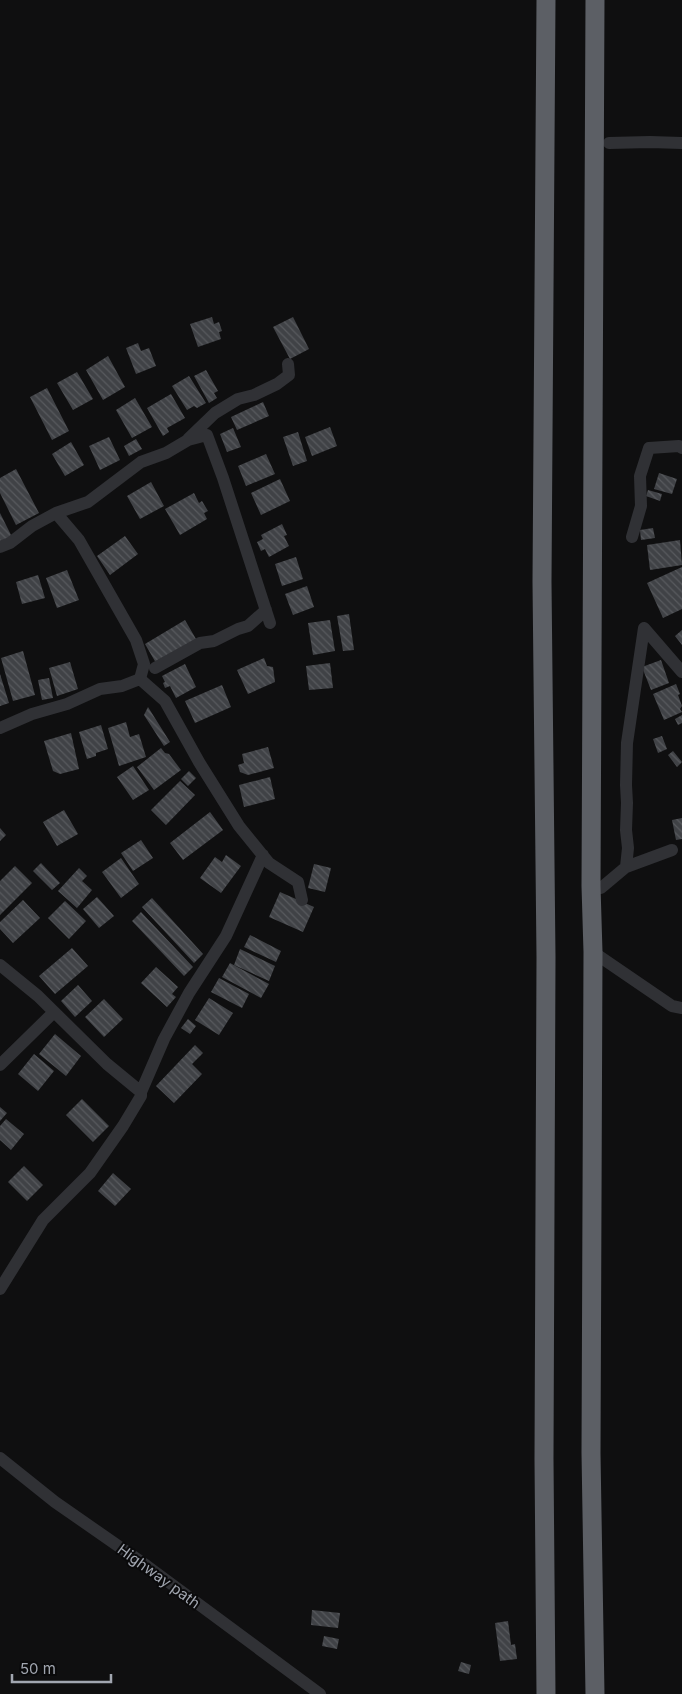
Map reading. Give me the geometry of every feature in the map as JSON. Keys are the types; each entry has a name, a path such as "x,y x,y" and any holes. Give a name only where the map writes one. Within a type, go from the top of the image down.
{"highway":[{"path":"546,0 542,582 546,957 544,1459 546,1694"},
{"path":"595,0 591,886 593,952 591,1453 595,1694"}],"street":[{"path":"609,143 682,143"},
{"path":"0,547 10,543 32,526 56,513 88,502 141,462 166,453 188,440 215,413 238,399 254,395 289,375 288,364"},
{"path":"188,440 207,435 238,521 270,624"},
{"path":"632,536 641,506 640,476 649,448 679,446 682,448"},
{"path":"56,513 78,540 136,640 144,664 140,679"},
{"path":"156,668 200,643 214,641 248,626 266,610"},
{"path":"626,867 628,848 626,830 627,743 644,628 682,672"},
{"path":"0,728 32,714 67,704 100,689 122,686 140,679"},
{"path":"140,679 165,700 199,762 239,826 269,863 298,882 302,900"},
{"path":"591,886 601,888 626,867 672,850"},
{"path":"0,1288 43,1220 90,1173 137,1104 164,1039 185,1001 226,936 263,855"},
{"path":"593,952 672,1006 682,1008"},
{"path":"0,965 38,996 107,1064 141,1092"},
{"path":"0,1065 54,1012"},
{"name":"Highway path","path":"0,1458 55,1502 147,1566 320,1694"}],"building":[{"path":"212,317 214,324 219,322 222,331 219,332 221,339 198,347 190,324"},
{"path":"293,317 309,349 290,359 273,327"},
{"path":"138,343 141,351 149,348 156,366 136,374 126,348"},
{"path":"108,356 125,387 103,400 86,370"},
{"path":"206,370 218,391 214,393 217,398 209,403 194,376"},
{"path":"77,372 93,399 73,410 57,383"},
{"path":"189,376 206,403 197,408 194,406 187,410 172,386"},
{"path":"47,388 69,431 52,440 30,397"},
{"path":"171,394 185,418 167,428 169,432 163,436 147,408"},
{"path":"135,398 152,427 132,438 116,410"},
{"path":"263,402 269,416 237,430 231,417"},
{"path":"330,427 337,446 312,456 305,437"},
{"path":"233,428 241,447 227,452 220,434"},
{"path":"298,432 307,461 293,466 283,437"},
{"path":"109,437 120,460 100,470 89,446"},
{"path":"136,439 142,449 129,456 124,446"},
{"path":"71,442 84,465 65,476 52,454"},
{"path":"266,454 275,474 246,486 238,466"},
{"path":"16,469 39,513 16,525 0,493 0,478"},
{"path":"659,473 677,479 672,494 654,489"},
{"path":"280,479 290,501 261,515 251,493"},
{"path":"151,482 164,506 140,519 127,496"},
{"path":"648,490 662,494 660,501 646,496"},
{"path":"194,493 199,503 202,501 208,511 204,513 207,519 180,535 165,509"},
{"path":"0,513 12,537 0,543"},
{"path":"282,524 287,535 284,536 289,546 269,557 265,549 261,551 257,542 263,539 261,535"},
{"path":"653,528 655,538 641,540 640,530"},
{"path":"125,536 138,554 110,575 97,556"},
{"path":"680,540 682,565 650,570 647,545"},
{"path":"296,557 303,579 282,586 275,564"},
{"path":"682,567 682,609 663,618 647,583"},
{"path":"67,570 79,600 57,608 46,578"},
{"path":"38,575 45,598 22,604 16,582"},
{"path":"307,586 314,607 293,615 285,594"},
{"path":"349,614 354,650 343,651 337,616"},
{"path":"185,620 196,639 156,663 145,644"},
{"path":"330,620 335,651 313,655 308,623"},
{"path":"682,630 682,645 675,636"},
{"path":"23,651 35,695 13,701 1,658"},
{"path":"264,658 267,666 273,667 275,682 248,694 237,670"},
{"path":"661,660 669,683 651,690 642,667"},
{"path":"70,662 78,689 57,696 49,668"},
{"path":"330,663 333,688 309,690 306,666"},
{"path":"185,664 196,687 176,698 170,686 165,688 162,676"},
{"path":"0,674 9,703 0,706"},
{"path":"49,678 53,698 42,700 38,680"},
{"path":"676,684 680,694 678,695 682,712 664,720 653,694"},
{"path":"222,685 231,707 195,723 185,701"},
{"path":"148,707 170,742 164,746 144,715"},
{"path":"682,715 682,723 678,725 675,719"},
{"path":"126,722 130,737 139,734 146,757 119,766 108,728"},
{"path":"101,725 108,749 96,753 96,756 87,759 79,732"},
{"path":"71,733 79,769 60,774 53,771 44,741"},
{"path":"662,736 667,749 658,753 653,739"},
{"path":"268,747 274,768 248,775 240,772 238,765 244,763 242,754"},
{"path":"161,748 165,753 169,754 181,770 154,790 137,767"},
{"path":"673,751 682,762 677,767 668,755"},
{"path":"133,766 149,790 133,800 117,777"},
{"path":"189,771 196,778 188,786 181,779"},
{"path":"270,777 275,799 244,807 239,785"},
{"path":"180,781 195,795 166,825 151,810"},
{"path":"64,810 78,834 57,846 43,822"},
{"path":"210,812 223,830 183,860 170,843"},
{"path":"682,818 682,839 676,840 672,820"},
{"path":"0,828 6,835 0,841"},
{"path":"141,840 153,858 133,871 121,853"},
{"path":"226,855 241,866 221,893 200,878 215,857 222,862"},
{"path":"121,858 139,884 121,898 102,872"},
{"path":"41,863 60,883 52,890 33,871"},
{"path":"314,864 331,868 325,892 308,888"},
{"path":"15,866 32,883 0,915 0,881"},
{"path":"79,868 87,876 82,881 92,890 77,908 58,891"},
{"path":"280,892 314,907 303,932 269,917"},
{"path":"97,897 114,916 99,928 83,909"},
{"path":"152,898 203,954 194,963 142,907"},
{"path":"23,900 40,918 13,943 0,929 0,922"},
{"path":"65,901 86,921 69,939 48,918"},
{"path":"141,912 193,967 184,976 132,921"},
{"path":"250,935 281,951 276,962 244,947"},
{"path":"72,948 88,966 55,994 39,976"},
{"path":"240,949 275,966 269,981 234,965"},
{"path":"230,963 269,984 261,998 222,977"},
{"path":"156,967 178,987 172,994 176,997 167,1007 141,983"},
{"path":"219,978 249,994 242,1008 211,992"},
{"path":"78,985 92,1001 75,1017 61,1001"},
{"path":"209,998 233,1013 219,1035 195,1020"},
{"path":"104,999 123,1019 104,1037 85,1017"},
{"path":"188,1019 196,1026 190,1034 181,1028"},
{"path":"55,1034 81,1056 66,1076 39,1054"},
{"path":"195,1045 203,1053 192,1064 202,1074 174,1103 156,1086"},
{"path":"34,1054 54,1071 38,1091 18,1074"},
{"path":"82,1099 109,1126 93,1142 66,1115"},
{"path":"0,1107 7,1113 0,1121"},
{"path":"6,1119 24,1134 11,1150 0,1140 0,1126"},
{"path":"24,1166 43,1185 27,1201 8,1182"},
{"path":"113,1173 131,1189 115,1206 98,1191"},
{"path":"312,1610 340,1613 338,1628 311,1625"},
{"path":"508,1621 511,1645 515,1644 517,1659 500,1661 495,1623"},
{"path":"324,1636 339,1639 337,1649 322,1646"},
{"path":"461,1662 471,1665 469,1674 458,1671"}]}
